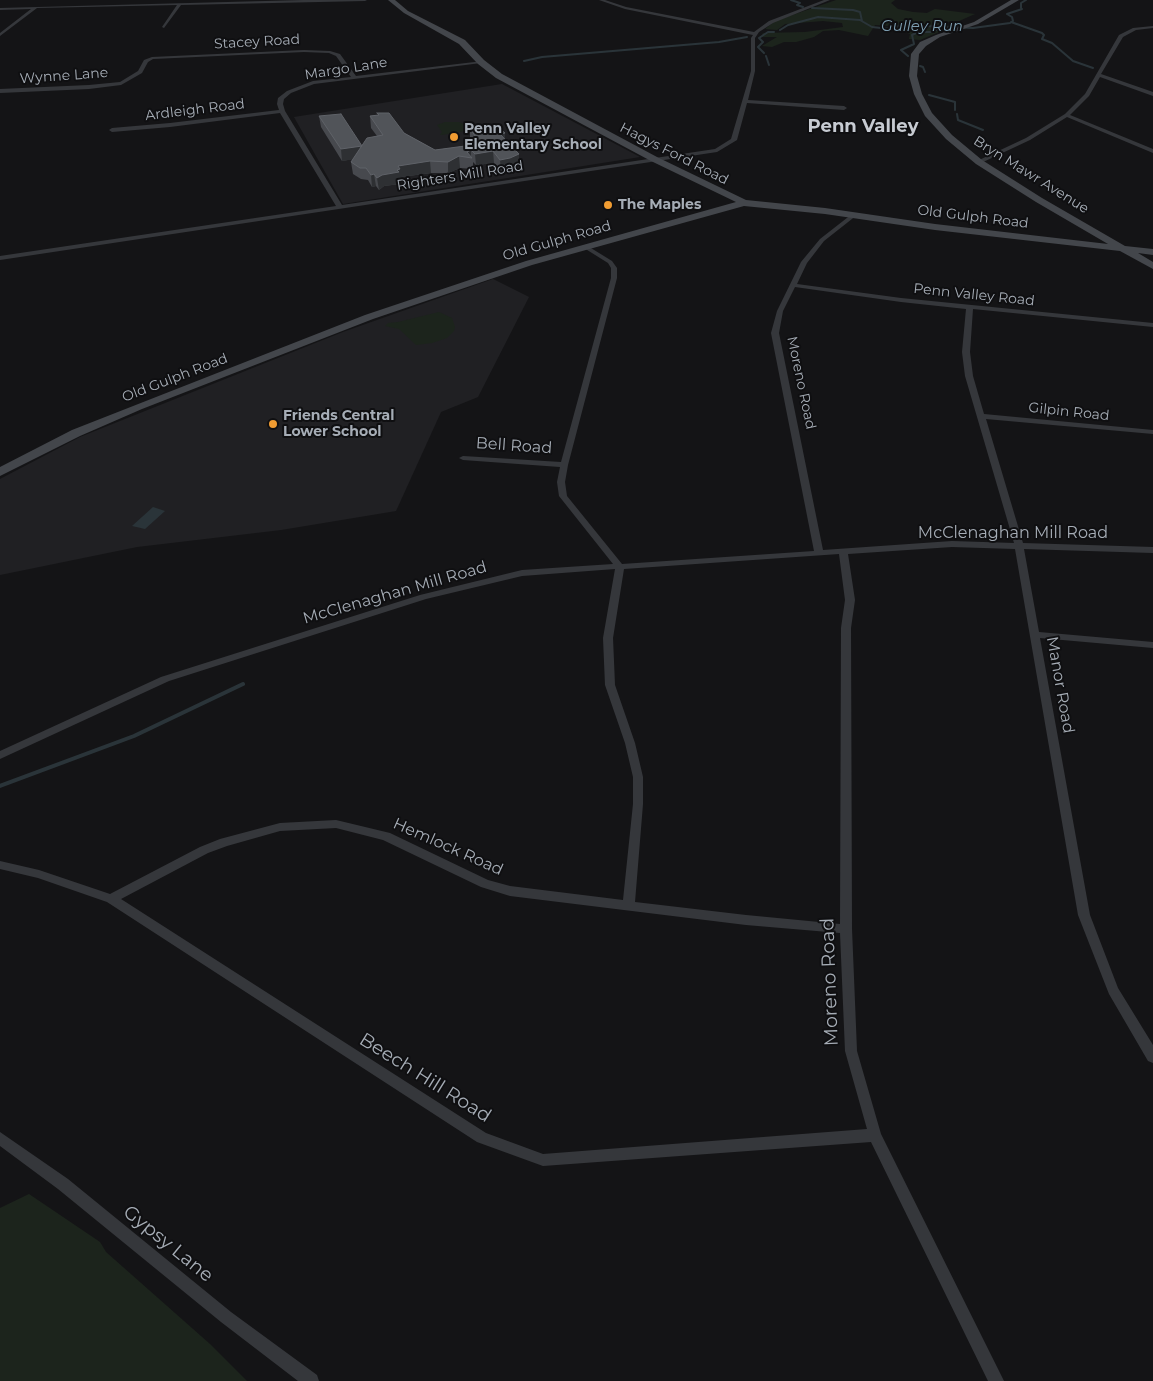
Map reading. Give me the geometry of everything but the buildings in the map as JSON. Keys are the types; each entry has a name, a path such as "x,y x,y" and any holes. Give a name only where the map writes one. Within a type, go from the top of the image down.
{"street":[{"path":"0,10 36,7 365,0"},
{"name":"Hagys Ford Road","path":"391,0 406,12 462,42 481,62 499,76 654,159 744,203"},
{"path":"601,0 625,8 757,32 784,16 828,0"},
{"name":"Bryn Mawr Avenue","path":"1016,0 994,14 938,36 923,44 915,54 913,76 918,94 928,114 949,137 979,162 1039,200 1153,266"},
{"path":"164,27 180,4"},
{"path":"0,35 36,7"},
{"path":"979,162 1028,139 1067,115 1087,95 1121,36 1135,29 1153,27"},
{"name":"Righters Mill Road","path":"0,258 717,150 733,141 752,71 753,38 757,32"},
{"name":"Stacey Road","path":"149,59 318,51 338,55 354,78"},
{"name":"Wynne Lane","path":"0,91 89,87 121,83 140,72 146,60 149,59"},
{"name":"Margo Lane","path":"282,111 280,104 282,98 289,92 313,84 481,62"},
{"path":"1099,74 1153,94"},
{"path":"745,101 844,108"},
{"path":"282,111 340,207"},
{"name":"Ardleigh Road","path":"112,130 282,111"},
{"path":"1067,115 1153,151"},
{"name":"Old Gulph Road","path":"0,472 76,433 369,317 529,262 744,203 854,214 934,227 1153,252"},
{"name":"Moreno Road","path":"819,553 775,332 780,311 792,285 812,251 831,232 854,214"},
{"path":"1068,242 1083,236 1089,228"},
{"path":"586,247 610,262 614,268 614,278 564,464 561,482 563,496 620,567 608,638 610,685 630,743 638,777 638,804 629,904"},
{"name":"Penn Valley Road","path":"792,285 970,308 1153,325"},
{"name":"Manor Road","path":"970,308 966,352 969,376 1019,545 1084,915 1113,990 1153,1057"},
{"name":"Gilpin Road","path":"982,416 1153,432"},
{"name":"Bell Road","path":"463,458 564,464"},
{"name":"McClenaghan Mill Road","path":"0,755 165,679 423,597 522,573 952,544 1153,550"},
{"name":"Moreno Road","path":"842,551 850,600 846,628 846,928 851,1051 875,1135 996,1381"},
{"path":"1036,635 1153,645"},
{"name":"Hemlock Road","path":"111,899 196,854 224,842 280,827 336,824 355,827 386,836 486,884 510,891 629,904 746,920 846,928"},
{"name":"Beech Hill Road","path":"0,865 39,874 111,899 482,1138 543,1160 875,1135"},
{"name":"Gypsy Lane","path":"0,1138 63,1184 226,1317 311,1381"}],"shaded area":[{"path":"836,0 895,0 891,3 898,9 913,12 927,13 935,9 975,14 959,21 944,22 951,27 920,40 909,39 910,34 890,26 875,25 868,36 839,30 823,31 814,37 796,42 784,42 772,47 762,46 777,37 761,37 763,33 805,32 843,27 842,23 823,21 785,24 777,30 765,29 775,21"},
{"name":"Penn Valley Elementary School","path":"502,84 640,157 343,204 294,117"},
{"path":"445,122 459,122 471,127 470,130 440,135 442,132 437,125"},
{"name":"Friends Central Lower School","path":"493,279 529,297 478,397 441,412 396,511 281,530 137,547 0,575 0,479 80,437 343,332"},
{"path":"439,312 452,318 455,327 454,331 447,338 432,343 416,345 399,329 385,326 388,323"},
{"path":"153,507 165,511 145,529 132,526"},
{"path":"29,1194 100,1242 106,1252 210,1344 247,1381 0,1381 0,1208"}],"waterway":[{"path":"791,0 800,3 797,5 803,7"},
{"name":"Gulley Run","path":"1021,8 1021,3 1026,0"},
{"path":"812,8 853,10 860,12 862,21"},
{"name":"Gulley Run","path":"1011,22 1013,21 1012,17 1007,14 1022,9"},
{"name":"Gulley Run","path":"780,30 788,25 818,17 860,20 872,27 890,29 901,25 973,28 1011,22"},
{"path":"1011,22 1042,33 1044,35 1042,39 1052,43 1073,61 1093,68"},
{"path":"908,56 901,50 914,44 912,35 918,32 930,32 942,28"},
{"name":"Gulley Run","path":"764,53 758,47 763,42 759,38 768,32 774,32"},
{"name":"Gulley Run","path":"524,61 542,57 719,42 747,37"},
{"path":"766,56 769,65"},
{"path":"920,66 923,67 925,72"},
{"path":"929,95 955,102 955,110"},
{"path":"957,114 958,120 983,130"},
{"path":"0,786 134,736 243,684"}],"place":[{"name":"Penn Valley Elementary School","path":"454,137"},
{"name":"The Maples","path":"608,205"},
{"name":"Friends Central Lower School","path":"273,424"}],"district":[{"name":"Penn Valley","path":"863,127"}]}
